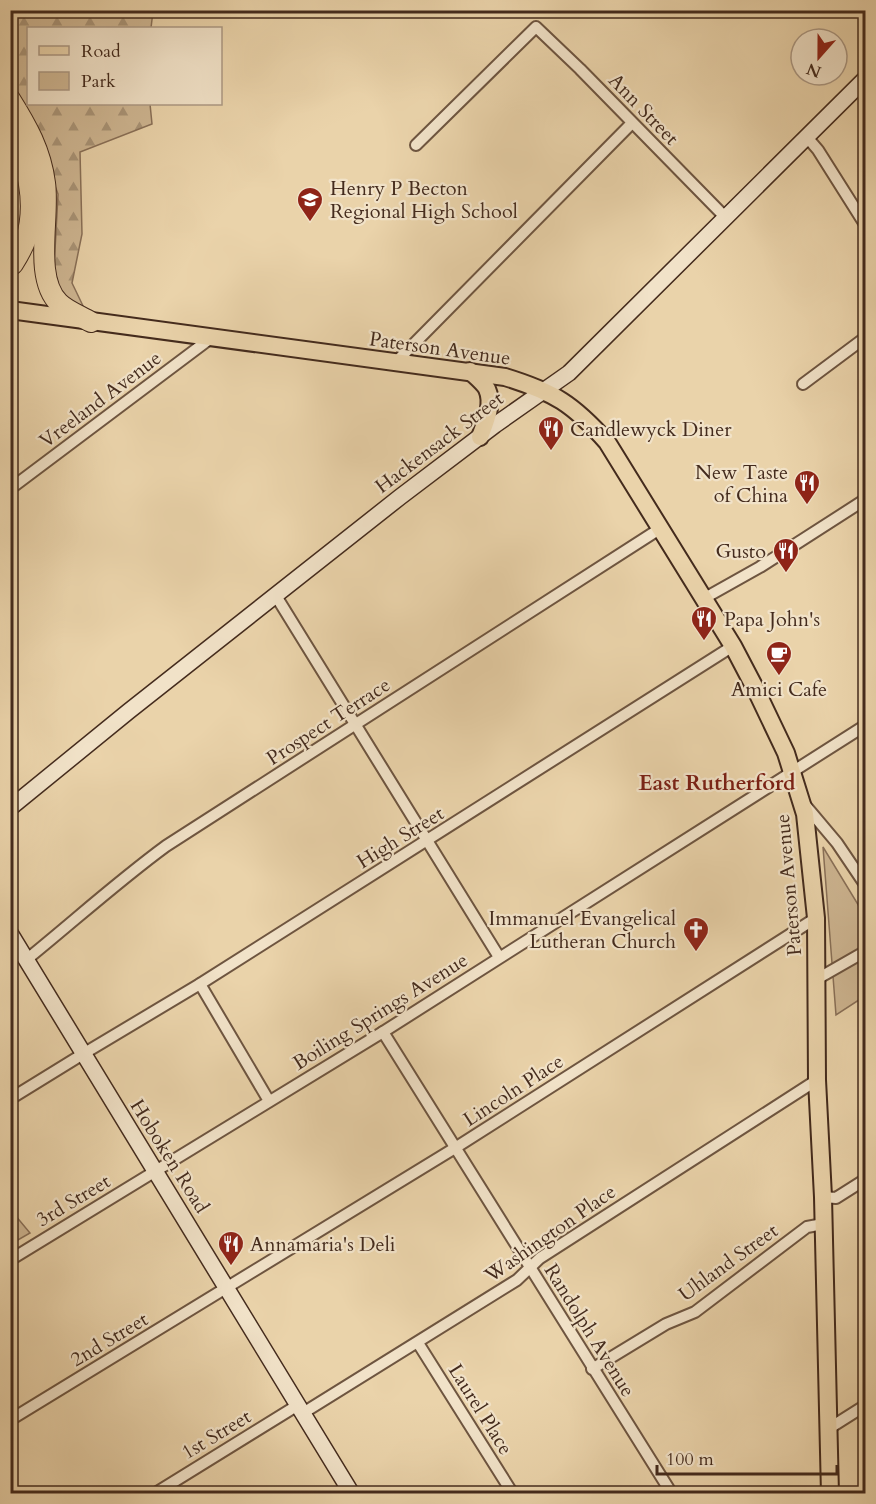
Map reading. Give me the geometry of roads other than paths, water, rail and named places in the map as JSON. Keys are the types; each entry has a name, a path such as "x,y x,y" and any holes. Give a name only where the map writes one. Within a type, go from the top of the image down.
{"highway":[{"path":"10,99 28,128 41,159 47,207 45,275 50,290 60,304 91,322"},
{"path":"10,131 17,142 29,178 30,213 26,240 14,264 10,266"}],"main road":[{"name":"Hackensack Street","path":"10,808 386,508 569,373 866,78"},
{"name":"Paterson Avenue","path":"14,314 91,322 506,377 544,390 583,416 607,442 733,646 772,720 786,753 801,800 809,848 816,918 817,1080 823,1197 830,1494"},
{"path":"470,371 487,389 489,402 488,414 480,437"},
{"name":"Hoboken Road","path":"10,933 351,1494"}],"street":[{"name":"Ann Street","path":"416,145 536,27 726,219"},
{"path":"395,363 493,261 632,123"},
{"path":"806,136 818,150 866,226"},
{"path":"803,384 866,337"},
{"name":"Vreeland Avenue","path":"10,489 211,338"},
{"path":"703,599 760,567 866,499"},
{"name":"Prospect Terrace","path":"26,960 166,846 661,528"},
{"path":"276,596 499,957"},
{"name":"High Street","path":"10,1100 428,841 733,646"},
{"name":"Boiling Springs Avenue","path":"155,1172 382,1032 866,725"},
{"path":"801,800 837,843 866,886"},
{"name":"Lincoln Place","path":"227,1288 455,1148 816,918"},
{"path":"817,979 866,951"},
{"path":"200,984 269,1101"},
{"name":"Randolph Avenue","path":"382,1032 672,1494"},
{"name":"Washington Place","path":"300,1409 418,1343 517,1280 540,1258 817,1080"},
{"name":"3rd Street","path":"10,1260 155,1172"},
{"path":"823,1197 836,1198 866,1179"},
{"name":"Uhland Street","path":"592,1369 666,1324 695,1312 807,1227 823,1224"},
{"name":"2nd Street","path":"10,1420 227,1288"},
{"name":"Laurel Place","path":"418,1343 513,1494"},
{"path":"828,1429 866,1405"},
{"name":"1st Street","path":"154,1494 300,1409"}],"place":[{"name":"Henry P Becton Regional High School","path":"310,223"},
{"name":"Candlewyck Diner","path":"551,452"},
{"name":"New Taste of China","path":"807,506"},
{"name":"Gusto","path":"786,574"},
{"name":"Papa John's","path":"704,642"},
{"name":"Amici Cafe","path":"779,677"},
{"name":"Immanuel Evangelical Lutheran Church","path":"696,953"},
{"name":"Annamaria's Deli","path":"231,1267"}],"district":[{"name":"East Rutherford","path":"717,782"}]}
